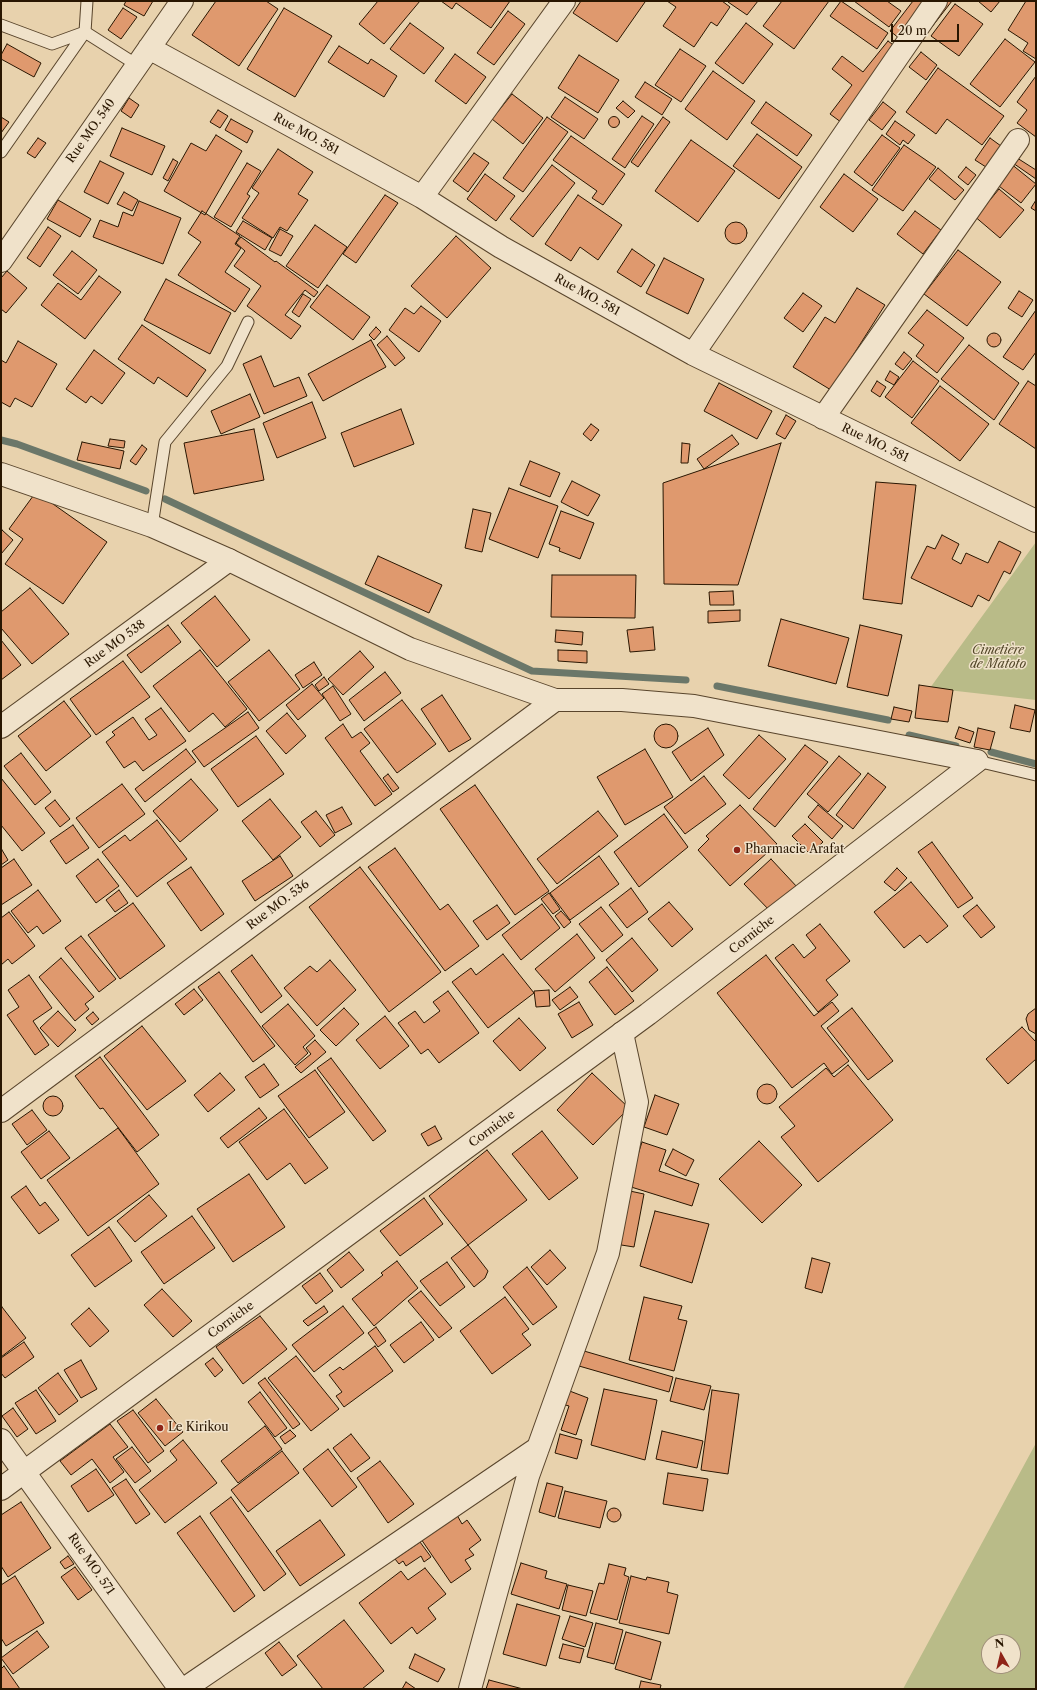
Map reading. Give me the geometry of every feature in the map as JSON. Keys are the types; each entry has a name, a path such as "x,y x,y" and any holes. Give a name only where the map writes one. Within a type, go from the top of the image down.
{"street":[{"name":"Rue MO. 540","path":"1,261 182,1"},
{"path":"422,197 564,1"},
{"path":"692,354 936,1"},
{"name":"Rue MO. 581","path":"149,48 422,197 501,248 692,354 1036,522"},
{"path":"823,418 1018,140"},
{"path":"1,474 152,526 229,560 410,649 555,700 622,700 694,706 977,760"},
{"name":"Rue MO 538","path":"1,727 229,560"},
{"name":"Rue MO. 536","path":"1,1111 555,700"},
{"name":"Corniche","path":"1,1489 622,1033 977,760"},
{"path":"470,1689 528,1476 608,1253 637,1102 622,1033"},
{"name":"Rue MO. 571","path":"1,1440 180,1689"},
{"path":"184,1689 538,1448"}],"lane":[{"path":"1,152 85,32 87,1"},
{"path":"1,25 52,44 85,32"},
{"path":"85,32 137,65"},
{"path":"152,526 165,442 227,366 248,322"},
{"path":"977,760 1036,775"}],"green space":[{"name":"Cimetière de Matoto","path":"1036,542 1036,700 930,688"},
{"path":"1036,1443 1036,1689 903,1689"}],"building":[{"path":"126,1 153,1 144,16 124,5"},
{"path":"216,1 266,1 278,9 239,66 192,35"},
{"path":"378,1 420,1 384,44 359,24"},
{"path":"441,1 510,1 491,28 456,3 452,9"},
{"path":"581,1 645,2 617,42 573,13"},
{"path":"667,1 722,1 730,7 717,26 711,22 694,47 663,26 676,7"},
{"path":"758,1 747,15 728,2"},
{"path":"782,1 829,1 794,49 763,26"},
{"path":"841,1 888,33 877,49 830,16"},
{"path":"854,1 887,1 901,11 889,27"},
{"path":"913,1 952,1 914,50 890,31"},
{"path":"978,1 1000,1 991,12"},
{"path":"1026,1 1036,1 1036,59 1023,51 1028,43 1008,30"},
{"path":"955,4 983,24 959,56 931,36"},
{"path":"123,8 137,17 121,39 108,30"},
{"path":"284,8 332,36 295,97 247,69"},
{"path":"508,11 525,24 494,65 477,53"},
{"path":"410,23 444,48 424,74 390,49"},
{"path":"746,23 773,44 743,84 715,63"},
{"path":"1005,39 1035,62 1000,107 970,84"},
{"path":"888,41 910,58 853,131 830,114 852,85 832,69 842,56 863,72"},
{"path":"7,44 41,63 34,77 1,59 1,55"},
{"path":"339,46 368,64 371,59 397,76 384,97 328,62"},
{"path":"680,49 706,66 681,102 655,85"},
{"path":"921,52 937,65 926,80 909,67"},
{"path":"455,54 486,77 466,104 435,81"},
{"path":"579,55 619,80 598,113 558,88"},
{"path":"938,68 1004,116 982,145 947,119 936,134 906,112"},
{"path":"713,71 755,101 727,140 685,109"},
{"path":"1036,76 1036,137 1017,123 1027,110 1017,102"},
{"path":"645,82 672,99 662,115 635,97"},
{"path":"512,94 543,118 523,144 492,119"},
{"path":"565,97 598,119 584,139 551,117"},
{"path":"129,98 139,105 131,118 121,111"},
{"path":"623,101 635,111 628,118 616,108"},
{"path":"766,102 812,135 797,156 751,123"},
{"path":"883,102 896,112 882,130 869,120"},
{"path":"218,110 228,116 220,128 210,122"},
{"path":"614,116 618,118 620,122 618,126 614,128 610,126 608,122 610,118"},
{"path":"642,116 654,124 625,168 612,159"},
{"path":"1,117 9,122 1,133"},
{"path":"547,117 568,132 523,192 503,178"},
{"path":"663,117 670,122 638,167 631,162"},
{"path":"231,119 253,131 247,143 225,130"},
{"path":"895,121 915,135 908,144 903,140 900,145 886,134"},
{"path":"122,128 165,146 152,175 110,156"},
{"path":"757,134 802,167 779,199 733,166"},
{"path":"216,135 242,151 205,215 164,191 191,143 206,151"},
{"path":"882,135 900,148 872,186 854,172"},
{"path":"571,136 625,174 603,205 592,198 597,191 553,160"},
{"path":"38,138 46,143 35,158 27,153"},
{"path":"990,138 1001,146 986,167 975,160"},
{"path":"691,140 735,171 698,222 655,191"},
{"path":"904,145 936,167 903,211 872,190"},
{"path":"278,149 313,172 298,194 308,200 287,231 280,227 273,238 242,218 259,193 252,188"},
{"path":"474,153 489,163 468,192 453,181"},
{"path":"1014,156 1036,170 1036,179 1010,161"},
{"path":"173,159 178,162 168,181 163,178"},
{"path":"100,161 124,173 108,204 84,192"},
{"path":"247,163 261,171 247,194 250,196 231,227 214,217"},
{"path":"1010,163 1036,184 1021,203 995,183"},
{"path":"552,165 575,183 533,237 510,219"},
{"path":"966,167 976,175 968,185 958,177"},
{"path":"938,168 964,190 955,200 929,179"},
{"path":"485,174 515,196 496,221 467,199"},
{"path":"844,174 878,199 853,232 820,207"},
{"path":"999,189 1024,210 1000,238 973,215 988,198 990,200"},
{"path":"124,192 138,200 132,211 117,204"},
{"path":"385,195 398,203 356,263 343,254"},
{"path":"578,195 622,225 598,260 580,247 571,261 545,244"},
{"path":"58,200 91,219 80,237 47,219"},
{"path":"1036,200 1036,211 1031,208"},
{"path":"139,201 181,218 163,264 93,237 100,220 118,227 123,212 133,216"},
{"path":"202,211 240,236 235,244 241,248 225,272 250,289 235,312 178,275 201,242 188,233"},
{"path":"915,211 941,230 923,254 897,234"},
{"path":"243,221 272,238 265,250 236,232"},
{"path":"736,222 744,225 747,233 744,241 736,244 728,241 725,233 728,225"},
{"path":"315,225 347,247 318,288 286,266"},
{"path":"48,227 61,236 40,267 27,258"},
{"path":"280,229 293,236 281,256 269,250"},
{"path":"456,236 491,268 447,318 411,286"},
{"path":"241,237 318,292 314,297 305,290 285,315 301,326 291,339 247,306 261,286 234,266 245,251 236,243"},
{"path":"632,249 655,265 641,287 617,272"},
{"path":"958,250 1001,282 967,326 924,294"},
{"path":"72,251 97,270 78,294 53,275"},
{"path":"664,258 704,279 688,314 646,293"},
{"path":"7,271 27,288 6,313 1,309 1,278"},
{"path":"99,276 121,292 85,339 41,305 58,283 81,300"},
{"path":"166,279 231,313 210,354 144,320"},
{"path":"327,285 370,317 353,340 310,307"},
{"path":"857,288 885,305 831,390 793,367 825,317 835,323"},
{"path":"1019,291 1033,300 1022,317 1008,308"},
{"path":"803,293 822,306 803,332 784,318"},
{"path":"303,294 311,299 299,317 292,312"},
{"path":"421,306 441,321 419,352 389,330 405,308 414,314"},
{"path":"927,310 964,338 937,373 916,356 924,345 908,333"},
{"path":"1036,310 1036,352 1023,370 1003,357"},
{"path":"142,325 206,370 187,397 158,377 154,384 118,359"},
{"path":"376,327 381,332 374,340 369,335"},
{"path":"991,333 997,333 1001,337 1001,343 997,347 991,347 987,343 987,337"},
{"path":"387,336 405,358 395,366 377,345"},
{"path":"371,340 386,367 323,401 308,374"},
{"path":"18,341 57,364 32,407 15,398 10,407 1,402 1,360 6,363"},
{"path":"969,345 1019,383 994,420 941,379"},
{"path":"94,350 125,373 102,404 91,396 86,403 66,389"},
{"path":"904,352 912,359 903,370 895,364"},
{"path":"261,356 274,387 299,377 307,396 264,414 243,364"},
{"path":"913,361 939,381 912,418 885,397"},
{"path":"890,371 899,377 894,385 885,380"},
{"path":"877,381 886,387 880,397 871,391"},
{"path":"1028,381 1036,386 1036,449 999,424"},
{"path":"719,383 772,411 757,439 704,411"},
{"path":"940,386 989,424 960,461 911,423"},
{"path":"250,394 260,417 221,434 211,411"},
{"path":"312,402 326,438 277,458 263,423"},
{"path":"401,409 414,444 354,467 341,433"},
{"path":"786,415 796,421 785,439 776,434"},
{"path":"591,424 599,430 591,441 583,434"},
{"path":"254,429 264,480 194,494 184,443"},
{"path":"732,435 739,444 704,469 697,459"},
{"path":"110,439 125,441 124,448 108,446"},
{"path":"82,442 124,451 120,469 77,460"},
{"path":"682,443 690,444 688,463 681,463"},
{"path":"781,443 738,585 664,584 663,483"},
{"path":"142,445 147,449 136,465 130,461"},
{"path":"530,461 560,473 550,497 520,485"},
{"path":"572,481 600,495 588,516 561,502"},
{"path":"876,482 916,485 902,604 863,599"},
{"path":"509,488 558,506 538,558 489,539"},
{"path":"36,492 107,542 63,604 5,564 23,539 9,529"},
{"path":"473,509 491,513 482,552 465,548"},
{"path":"561,511 594,523 580,559 559,551 560,548 549,544"},
{"path":"2,530 13,540 1,554 1,531"},
{"path":"942,535 959,544 952,559 961,564 966,553 988,563 999,541 1021,552 1010,574 1004,571 989,601 978,595 972,607 911,578 927,546 935,549"},
{"path":"378,556 442,585 429,613 365,584"},
{"path":"552,575 636,575 635,618 551,617"},
{"path":"30,588 69,634 32,664 1,628 1,612"},
{"path":"733,591 734,605 710,605 709,592"},
{"path":"215,596 250,640 217,667 181,623"},
{"path":"740,610 740,621 708,623 708,611"},
{"path":"781,619 849,638 836,684 768,666"},
{"path":"168,625 181,642 141,673 127,655"},
{"path":"860,625 902,635 888,696 847,687"},
{"path":"653,627 655,650 630,652 627,630"},
{"path":"556,630 583,632 582,645 555,642"},
{"path":"1,640 21,665 1,680"},
{"path":"200,650 247,709 225,727 213,713 189,732 153,686"},
{"path":"269,650 300,689 259,721 228,682"},
{"path":"558,650 587,651 587,663 558,661"},
{"path":"360,651 374,667 343,695 328,679"},
{"path":"123,661 150,697 96,735 70,699"},
{"path":"314,662 322,675 303,688 295,675"},
{"path":"385,672 401,693 364,721 349,700"},
{"path":"324,677 329,684 319,691 315,685"},
{"path":"312,684 324,698 298,720 286,705"},
{"path":"919,685 953,690 948,722 915,718"},
{"path":"333,686 351,714 340,721 322,694"},
{"path":"442,695 471,739 449,752 421,709"},
{"path":"402,700 436,744 397,773 364,729"},
{"path":"64,701 91,736 46,771 18,736"},
{"path":"1015,705 1035,710 1030,732 1010,728"},
{"path":"894,707 912,711 909,722 891,719"},
{"path":"161,708 186,741 143,771 135,761 124,768 106,742 115,735 112,732 133,717 149,740 157,735 145,719"},
{"path":"248,712 259,728 204,767 192,751"},
{"path":"287,713 306,736 286,754 266,731"},
{"path":"343,724 352,738 361,732 370,743 360,751 392,794 375,806 325,738"},
{"path":"666,724 671,725 677,731 677,741 671,747 666,748 661,747 655,741 654,736 655,731 661,725"},
{"path":"959,727 974,732 970,743 955,738"},
{"path":"708,728 724,755 691,781 672,752"},
{"path":"978,728 995,732 990,750 974,747"},
{"path":"759,735 786,759 749,799 723,775"},
{"path":"256,736 284,774 238,807 211,769"},
{"path":"805,745 828,762 775,827 753,809"},
{"path":"186,749 196,762 145,802 135,789"},
{"path":"645,749 673,797 625,825 597,777"},
{"path":"21,753 51,792 35,805 4,766"},
{"path":"839,756 861,774 828,812 807,794"},
{"path":"868,773 886,787 853,829 836,815"},
{"path":"388,774 399,788 393,792 383,778"},
{"path":"704,776 726,804 685,834 664,807"},
{"path":"1,778 45,833 22,851 1,825"},
{"path":"191,779 218,810 180,842 153,811"},
{"path":"122,784 145,814 99,848 76,818"},
{"path":"475,785 549,891 515,915 440,809"},
{"path":"270,799 301,837 273,860 242,821"},
{"path":"55,800 70,819 60,827 45,808"},
{"path":"740,805 777,844 730,886 698,850 709,839 706,836"},
{"path":"818,805 843,826 832,839 808,817"},
{"path":"342,807 352,824 335,833 326,815"},
{"path":"316,811 335,835 320,847 301,822"},
{"path":"598,811 618,836 557,884 537,859"},
{"path":"664,814 688,847 639,887 614,852"},
{"path":"157,820 187,859 137,897 102,852 125,835 130,841"},
{"path":"805,824 823,842 810,854 792,836"},
{"path":"73,825 89,848 66,864 50,841"},
{"path":"932,842 973,898 958,908 918,852"},
{"path":"395,848 440,910 448,904 479,946 445,971 368,867"},
{"path":"2,850 8,860 1,865 1,851"},
{"path":"280,856 293,876 255,901 242,881"},
{"path":"599,856 619,884 570,920 550,893"},
{"path":"14,859 32,885 1,905 1,868"},
{"path":"98,859 119,886 96,903 76,876"},
{"path":"771,859 798,888 772,913 744,884"},
{"path":"191,867 224,914 201,931 167,883"},
{"path":"360,867 441,972 389,1012 309,907"},
{"path":"897,868 907,878 895,891 884,882"},
{"path":"911,882 948,926 927,943 920,935 904,948 874,912"},
{"path":"631,888 648,912 627,928 609,905"},
{"path":"38,890 61,921 43,934 37,926 28,933 11,911"},
{"path":"119,890 128,903 115,912 106,900"},
{"path":"549,893 560,909 553,914 541,899"},
{"path":"669,902 693,929 672,947 648,919"},
{"path":"133,903 165,946 120,979 88,935"},
{"path":"542,904 560,928 521,960 502,935"},
{"path":"497,905 510,923 487,940 473,921"},
{"path":"977,905 995,927 981,938 963,916"},
{"path":"601,907 623,935 602,952 579,924"},
{"path":"561,911 571,922 564,928 555,916"},
{"path":"9,912 35,946 12,964 8,959 1,965 1,918"},
{"path":"820,924 850,961 826,980 838,995 818,1012 775,958 793,944 804,958 816,948 806,935"},
{"path":"577,934 595,958 555,992 535,969"},
{"path":"81,936 116,979 99,992 65,948"},
{"path":"632,938 658,970 632,992 606,960"},
{"path":"503,954 534,993 488,1028 452,982 471,968 476,975"},
{"path":"252,955 282,996 261,1013 231,971"},
{"path":"766,955 814,1016 832,1002 839,1011 821,1026 849,1061 832,1074 824,1063 792,1088 717,993"},
{"path":"61,958 94,997 85,1004 89,1009 75,1021 39,977"},
{"path":"330,960 356,990 317,1026 284,988 310,966 317,972"},
{"path":"607,967 634,1001 615,1015 589,982"},
{"path":"219,972 275,1046 253,1062 198,987"},
{"path":"29,975 52,1008 33,1021 49,1045 35,1055 7,1015 19,1007 8,990"},
{"path":"570,987 578,997 560,1010 552,1000"},
{"path":"194,989 203,1000 184,1015 175,1004"},
{"path":"549,990 550,1006 536,1007 534,991"},
{"path":"448,991 479,1033 439,1063 428,1049 421,1054 398,1023 415,1011 424,1023 440,1011 433,1002"},
{"path":"579,1002 593,1025 572,1038 558,1014"},
{"path":"288,1004 315,1036 303,1047 308,1053 295,1065 262,1026"},
{"path":"344,1008 359,1024 336,1046 320,1030"},
{"path":"852,1008 893,1061 868,1080 827,1028"},
{"path":"1036,1008 1036,1034 1029,1030 1026,1019 1028,1014"},
{"path":"58,1011 76,1030 58,1047 40,1028"},
{"path":"93,1012 99,1019 92,1025 86,1018"},
{"path":"385,1016 409,1046 380,1069 356,1040"},
{"path":"519,1018 546,1048 520,1071 493,1041"},
{"path":"142,1026 186,1081 147,1110 104,1056"},
{"path":"1022,1027 1036,1042 1036,1059 1008,1084 986,1059"},
{"path":"315,1040 326,1052 301,1073 295,1067 311,1054 306,1048"},
{"path":"100,1057 159,1135 137,1152 103,1108 100,1109 75,1076"},
{"path":"331,1058 386,1131 373,1141 317,1068"},
{"path":"264,1064 279,1085 260,1098 245,1077"},
{"path":"848,1065 893,1120 818,1182 781,1137 795,1126 779,1107 826,1068 834,1077"},
{"path":"315,1070 345,1112 309,1138 278,1096"},
{"path":"220,1073 235,1090 208,1112 194,1095"},
{"path":"592,1073 629,1108 593,1145 557,1110"},
{"path":"767,1084 774,1087 777,1094 774,1101 767,1104 760,1101 757,1094 760,1087"},
{"path":"655,1095 679,1104 667,1135 644,1127"},
{"path":"53,1096 60,1099 63,1106 60,1113 53,1116 46,1113 43,1106 46,1099"},
{"path":"259,1108 267,1118 228,1148 220,1138"},
{"path":"284,1109 328,1168 305,1184 290,1163 267,1180 239,1142"},
{"path":"32,1110 47,1130 27,1145 12,1124"},
{"path":"435,1126 442,1139 428,1146 421,1134"},
{"path":"118,1128 159,1184 88,1236 47,1180"},
{"path":"49,1131 70,1158 41,1179 21,1152"},
{"path":"542,1131 578,1178 549,1200 512,1154"},
{"path":"759,1141 802,1185 762,1223 719,1179"},
{"path":"642,1142 666,1150 659,1171 699,1184 692,1206 628,1186"},
{"path":"673,1149 694,1160 686,1176 665,1165"},
{"path":"487,1150 527,1200 468,1245 429,1196"},
{"path":"249,1174 285,1227 233,1262 197,1209"},
{"path":"26,1186 40,1206 45,1202 59,1220 39,1234 11,1197"},
{"path":"625,1190 644,1194 634,1247 615,1244"},
{"path":"149,1195 167,1216 135,1242 117,1221"},
{"path":"424,1198 443,1224 400,1256 380,1231"},
{"path":"655,1211 709,1224 692,1283 640,1266"},
{"path":"192,1216 215,1248 164,1284 141,1252"},
{"path":"109,1227 132,1261 95,1287 71,1255"},
{"path":"468,1245 488,1271 485,1278 474,1287 451,1258"},
{"path":"550,1250 566,1268 547,1285 531,1267"},
{"path":"349,1252 364,1270 341,1288 327,1270"},
{"path":"812,1258 830,1263 822,1293 805,1288"},
{"path":"397,1261 418,1288 374,1326 352,1299 383,1275 381,1273"},
{"path":"447,1262 465,1287 440,1306 420,1281"},
{"path":"527,1267 557,1307 533,1325 503,1287"},
{"path":"320,1273 333,1291 316,1304 302,1286"},
{"path":"162,1289 192,1321 173,1337 144,1305"},
{"path":"421,1291 452,1328 439,1338 408,1301"},
{"path":"505,1297 529,1329 522,1334 531,1345 492,1374 460,1331"},
{"path":"644,1297 682,1306 678,1319 687,1321 674,1371 629,1360"},
{"path":"324,1306 328,1312 308,1326 303,1321"},
{"path":"343,1306 364,1333 314,1372 292,1345"},
{"path":"2,1307 26,1338 1,1357 1,1308"},
{"path":"89,1308 109,1331 90,1347 71,1324"},
{"path":"260,1316 287,1349 243,1384 216,1347"},
{"path":"421,1322 434,1340 404,1363 390,1345"},
{"path":"376,1327 386,1341 378,1347 368,1333"},
{"path":"24,1342 34,1357 5,1378 1,1373 1,1358"},
{"path":"375,1346 393,1371 344,1407 336,1396 342,1392 329,1375 340,1367 343,1370"},
{"path":"584,1351 673,1377 669,1392 579,1366"},
{"path":"296,1356 339,1409 311,1431 268,1378"},
{"path":"213,1358 223,1370 215,1377 205,1364"},
{"path":"81,1360 97,1389 81,1398 64,1370"},
{"path":"58,1373 78,1401 59,1415 38,1388"},
{"path":"265,1378 300,1424 293,1429 258,1383"},
{"path":"676,1378 711,1386 704,1410 670,1401"},
{"path":"604,1389 657,1400 645,1460 591,1445"},
{"path":"36,1390 56,1421 36,1434 15,1403"},
{"path":"567,1390 588,1398 576,1435 561,1430 569,1406 562,1404"},
{"path":"712,1390 739,1394 728,1474 701,1470"},
{"path":"260,1392 287,1428 275,1437 248,1402"},
{"path":"156,1399 183,1432 165,1446 138,1413"},
{"path":"13,1408 28,1429 17,1437 2,1416"},
{"path":"133,1410 164,1451 148,1463 117,1421"},
{"path":"110,1424 128,1447 113,1457 124,1472 110,1483 92,1459 71,1475 60,1461"},
{"path":"265,1426 282,1449 238,1483 221,1461"},
{"path":"290,1430 296,1436 285,1444 280,1437"},
{"path":"662,1431 703,1441 697,1468 656,1459"},
{"path":"351,1434 370,1458 351,1472 333,1448"},
{"path":"560,1434 582,1440 577,1459 555,1453"},
{"path":"183,1440 217,1483 165,1523 139,1490 177,1460 170,1451"},
{"path":"132,1447 151,1471 135,1483 116,1459"},
{"path":"328,1449 357,1487 332,1507 303,1469"},
{"path":"282,1451 299,1473 248,1512 231,1490"},
{"path":"380,1461 414,1504 388,1523 357,1478"},
{"path":"96,1469 114,1495 88,1512 71,1486"},
{"path":"668,1473 708,1479 703,1511 663,1504"},
{"path":"126,1479 150,1514 136,1524 112,1488"},
{"path":"547,1483 563,1487 555,1517 539,1512"},
{"path":"565,1491 607,1501 600,1528 558,1518"},
{"path":"231,1497 286,1574 264,1591 210,1513"},
{"path":"21,1502 51,1548 8,1577 1,1566 1,1515"},
{"path":"614,1508 619,1510 621,1515 619,1520 614,1522 609,1520 607,1515 609,1510"},
{"path":"457,1515 462,1524 467,1520 481,1540 469,1549 474,1555 465,1560 471,1569 451,1583 421,1539"},
{"path":"200,1516 255,1596 234,1612 177,1533"},
{"path":"320,1520 345,1555 300,1586 276,1551"},
{"path":"420,1542 431,1557 424,1562 421,1556 406,1566 403,1561 399,1564 395,1559"},
{"path":"68,1556 74,1564 65,1569 60,1562"},
{"path":"521,1563 547,1571 545,1578 567,1584 559,1609 511,1594"},
{"path":"609,1564 626,1568 624,1575 629,1577 617,1620 590,1613 599,1583 604,1584"},
{"path":"75,1567 92,1590 78,1600 61,1577"},
{"path":"425,1568 446,1594 428,1608 436,1619 417,1634 412,1627 391,1644 359,1603 401,1571 408,1580"},
{"path":"15,1576 44,1623 6,1646 1,1638 1,1585"},
{"path":"631,1576 646,1580 647,1577 669,1582 667,1592 678,1595 669,1634 619,1623"},
{"path":"568,1585 593,1591 586,1616 562,1610"},
{"path":"517,1604 560,1616 546,1666 503,1654"},
{"path":"570,1616 593,1623 585,1647 562,1639"},
{"path":"344,1620 384,1671 362,1689 323,1689 297,1656"},
{"path":"596,1623 623,1630 614,1664 587,1657"},
{"path":"37,1631 49,1647 13,1674 1,1658"},
{"path":"626,1632 661,1642 651,1680 615,1669"},
{"path":"279,1642 297,1665 282,1676 265,1653"},
{"path":"563,1644 584,1649 580,1663 559,1658"},
{"path":"415,1654 445,1669 438,1682 409,1668"},
{"path":"4,1666 20,1689 1,1689 1,1669"},
{"path":"489,1680 523,1689 486,1689"},
{"path":"641,1681 661,1685 660,1689 639,1689"},
{"path":"406,1682 416,1689 402,1689"}],"waterway":[{"path":"1,440 17,444 146,491"},
{"path":"165,499 532,671 686,680"},
{"path":"717,686 888,720"},
{"path":"909,735 956,746"},
{"path":"991,752 1036,764"}],"place":[{"name":"Pharmacie Arafat","path":"737,850"},
{"name":"Le Kirikou","path":"160,1428"}]}
